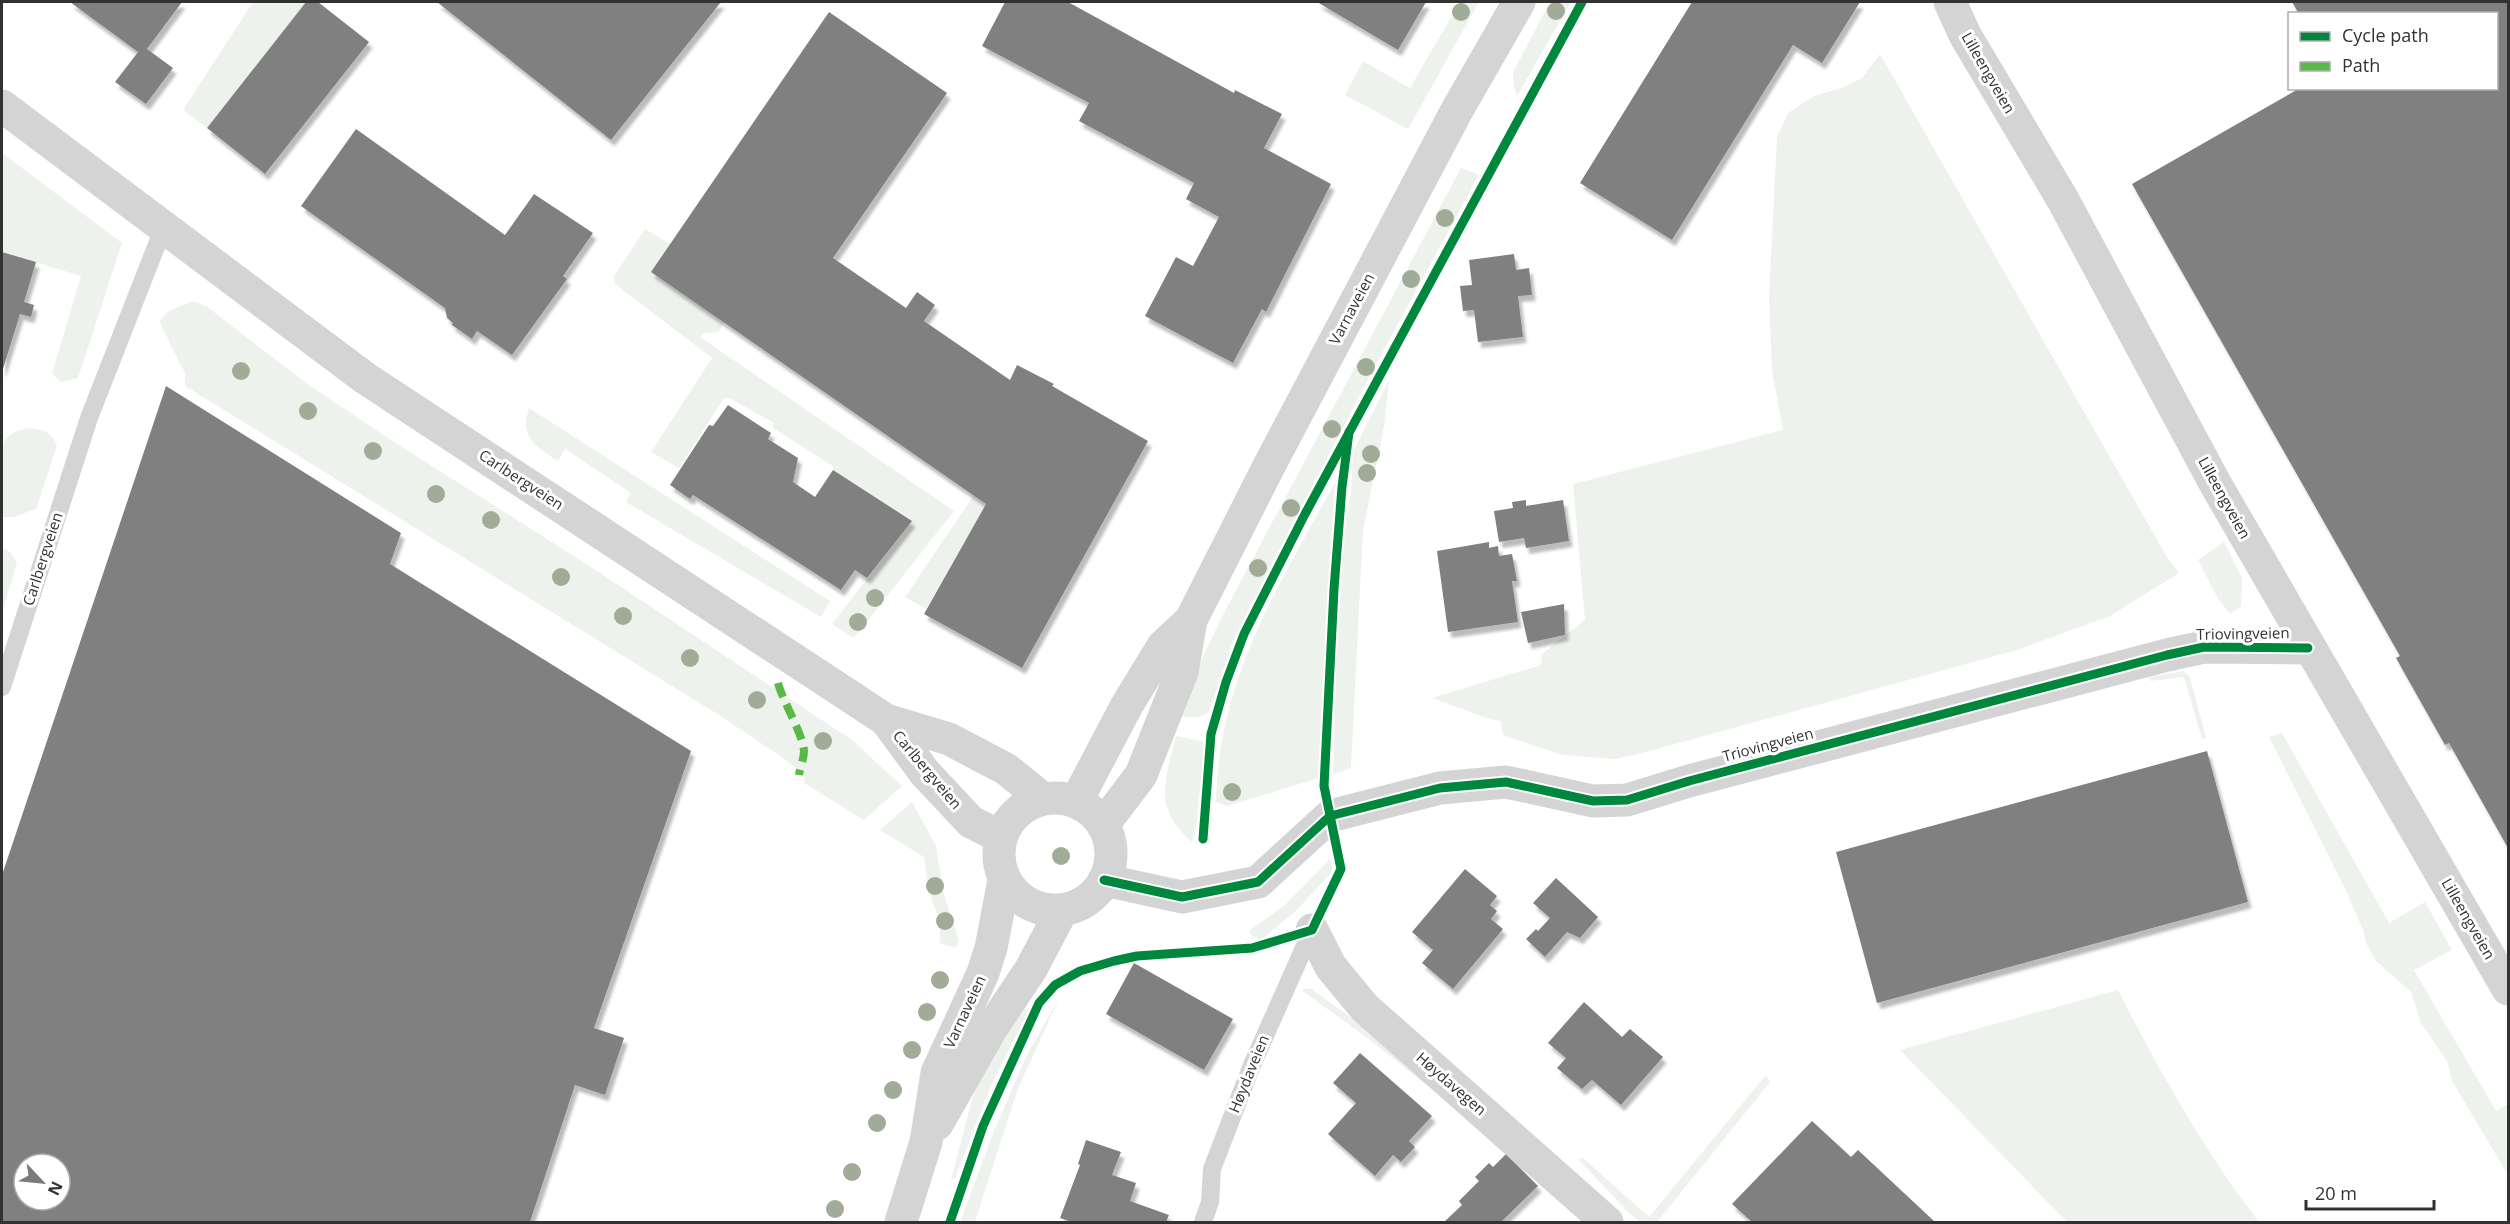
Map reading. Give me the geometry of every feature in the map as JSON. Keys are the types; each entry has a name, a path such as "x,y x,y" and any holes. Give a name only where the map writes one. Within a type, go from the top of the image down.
{"street":[{"name":"Varnaveien","path":"1103,825 1141,775 1182,672 1191,620 1269,466 1456,112 1519,2"},
{"name":"Lilleengveien","path":"1950,2 1965,35 2063,200 2216,485 2308,648 2508,989"},
{"name":"Carlbergveien","path":"2,106 163,229 365,378 886,720 949,739 1006,769 1043,799"},
{"name":"Varnaveien","path":"1076,802 1127,705 1163,646 1191,620"},
{"name":"Triovingveien","path":"1104,880 1182,897 1258,882 1330,816 1440,788 1506,782 1593,801 1627,800 1689,781 2176,652 2204,646 2308,648"},
{"name":"Carlbergveien","path":"886,720 925,773 971,822 1001,837"},
{"path":"1054,798 1076,802 1096,816 1103,825 1109,838 1111,851 1109,870 1100,888 1076,906 1062,910 1044,910 1029,905 1015,894 1004,880 999,863 1001,837 1014,815 1028,805 1043,799 1054,798"},
{"name":"Varnaveien","path":"901,1222 926,1142 937,1073 983,973 991,948 1004,880"},
{"name":"Varnaveien","path":"926,1142 991,1029 1031,969 1062,910"},
{"name":"Høydavegen","path":"1312,930 1331,967 1365,1008 1607,1222"}],"lane":[{"name":"Carlbergveien","path":"2,687 89,418 163,229"},
{"name":"Høydaveien","path":"1203,1222 1210,1202 1212,1169 1252,1065 1312,930"}],"shaded area":[{"path":"253,2 306,2 207,128 183,110"},
{"path":"1460,2 1479,2 1408,129 1345,95 1363,61 1410,88"},
{"path":"1550,2 1571,2 1517,96 1513,72"},
{"path":"1880,54 2167,557 2179,573 2110,616 2017,650 1615,759 1563,755 1503,735 1501,721 1489,719 1432,698 1541,665 1542,654 1585,620 1573,484 1783,430 1772,371 1769,299 1777,137 1788,113 1814,96 1844,87 1862,78"},
{"path":"2,153 122,243 78,378 61,382 52,373 81,276 2,252"},
{"path":"1461,168 1479,175 1381,355 1268,571 1232,644 1209,712 1201,717 1182,717 1195,675 1227,607"},
{"path":"645,229 670,244 725,322 718,332 704,333 700,337 954,511 854,638 832,624 912,521 773,428 774,423 729,398 724,398 679,468 651,452 712,358 615,284 614,276"},
{"path":"192,301 206,306 306,383 394,442 588,565 852,740 902,786 864,820 804,783 805,776 786,760 719,715 185,386 185,374 159,321 169,311"},
{"path":"1389,380 1384,426 1363,531 1351,768 1333,774 1342,542 1351,494 1353,452"},
{"path":"529,408 830,601 821,617 626,502 631,493 565,449 558,461 543,451 528,434 526,418"},
{"path":"30,428 46,432 57,445 36,509 14,517 2,517 2,449 12,434"},
{"path":"1335,483 1319,778 1227,806 1216,802 1219,757 1227,715 1240,675 1273,597"},
{"path":"974,495 986,504 926,609 905,597"},
{"path":"2224,542 2242,578 2241,606 2230,614 2218,599 2198,560"},
{"path":"2,547 10,552 17,563 2,612"},
{"path":"2183,671 2190,677 2206,738 2202,739 2184,677 2150,681 2149,677"},
{"path":"2282,733 2389,923 2425,902 2452,950 2414,970 2496,1111 2508,1104 2508,1175 2452,1081 2448,1063 2421,1023 2411,992 2375,960 2366,943 2348,895 2269,737"},
{"path":"1176,736 1205,742 1196,829 1192,842 1179,829 1166,805 1168,767"},
{"path":"912,802 936,846 944,895 959,941 956,948 940,943 940,921 929,892 924,857 880,830"},
{"path":"1330,859 1333,866 1331,873 1295,912 1262,939 1254,938 1249,931 1286,904"},
{"path":"1310,988 1371,1032 1466,1117 1369,1039 1301,990"},
{"path":"2118,990 2183,1109 2259,1222 2067,1222 1900,1050"},
{"path":"1060,996 1017,1091 975,1222 960,1222 994,1131 1026,1057"},
{"path":"1025,1008 1028,1012 990,1088 955,1179 951,1179 975,1089 1011,1026"},
{"path":"1766,1075 1770,1082 1657,1222 1641,1222 1629,1213 1578,1159 1583,1158 1649,1217"}],"building":[{"path":"70,2 182,2 147,49 173,68 146,104 115,82 138,52"},
{"path":"306,2 318,2 369,42 265,174 207,128"},
{"path":"437,2 721,2 611,140"},
{"path":"1005,2 1068,2 1234,93 1235,90 1282,114 1264,148 1331,184 1266,312 1262,309 1233,363 1145,316 1176,257 1193,266 1219,217 1186,199 1194,183 1079,121 1089,103 982,46"},
{"path":"1317,2 1426,2 1398,50"},
{"path":"1692,2 1860,2 1822,63 1793,45 1672,240 1580,183"},
{"path":"2292,2 2508,2 2508,848 2449,743 2445,745 2396,658 2400,656 2132,184 2296,90 2498,90 2498,12 2298,12"},
{"path":"829,12 947,93 833,258 906,308 917,292 935,305 924,321 1010,380 1017,365 1054,384 1052,386 1148,441 1022,668 924,614 986,504 651,272"},
{"path":"356,129 505,235 534,194 593,233 563,276 567,279 512,355 477,331 472,339 452,325 453,323 447,318 445,308 301,206"},
{"path":"2,252 36,262 24,302 34,305 31,317 20,314 2,372"},
{"path":"1514,254 1516,270 1529,268 1532,295 1518,296 1523,337 1478,342 1474,310 1463,311 1460,286 1472,285 1469,260"},
{"path":"166,386 401,533 390,564 691,751 594,1028 624,1038 605,1095 575,1085 530,1222 2,1222 2,875"},
{"path":"728,405 771,433 768,439 798,458 793,482 815,497 833,470 912,521 867,578 855,570 841,590 693,495 690,499 670,485 709,425 713,426"},
{"path":"1526,500 1526,506 1563,500 1569,541 1526,548 1524,538 1499,542 1494,511 1513,508 1512,502"},
{"path":"1489,542 1489,548 1498,546 1499,556 1512,554 1517,581 1512,581 1518,622 1448,632 1437,551"},
{"path":"1564,604 1565,635 1528,643 1521,612"},
{"path":"2207,751 2248,902 1877,1003 1836,852"},
{"path":"1465,869 1497,896 1490,905 1497,911 1491,919 1503,929 1453,989 1422,963 1433,950 1412,932"},
{"path":"1556,878 1598,917 1580,938 1567,932 1545,957 1526,939 1536,929 1538,931 1550,918 1533,903"},
{"path":"1134,963 1233,1019 1204,1070 1106,1014"},
{"path":"1584,1002 1622,1037 1630,1029 1663,1057 1621,1105 1592,1080 1582,1089 1557,1068 1566,1058 1548,1043"},
{"path":"1360,1053 1432,1116 1409,1141 1415,1147 1401,1162 1393,1155 1375,1176 1328,1134 1356,1103 1333,1083"},
{"path":"1812,1121 1851,1157 1858,1150 1935,1222 1752,1222 1732,1204"},
{"path":"1086,1140 1121,1152 1112,1175 1136,1183 1130,1201 1169,1215 1166,1222 1072,1222 1060,1218 1080,1165 1078,1164"},
{"path":"1506,1154 1538,1186 1501,1222 1444,1222 1462,1205 1459,1201 1479,1181 1475,1177 1489,1163 1493,1167"}],"marked path":[{"path":"778,683 803,744 804,754 799,775"}],"cycle path":[{"path":"1203,839 1211,734 1226,682 1244,634 1305,514 1582,2"},
{"path":"950,1222 983,1126 1039,1003 1055,985 1080,971 1137,956 1252,948 1312,930 1341,869 1324,786 1334,589 1349,432"},
{"path":"1104,880 1182,897 1258,882 1330,816 1440,788 1506,782 1593,801 1627,800 1689,781 2167,655 2204,647 2308,648"}]}
